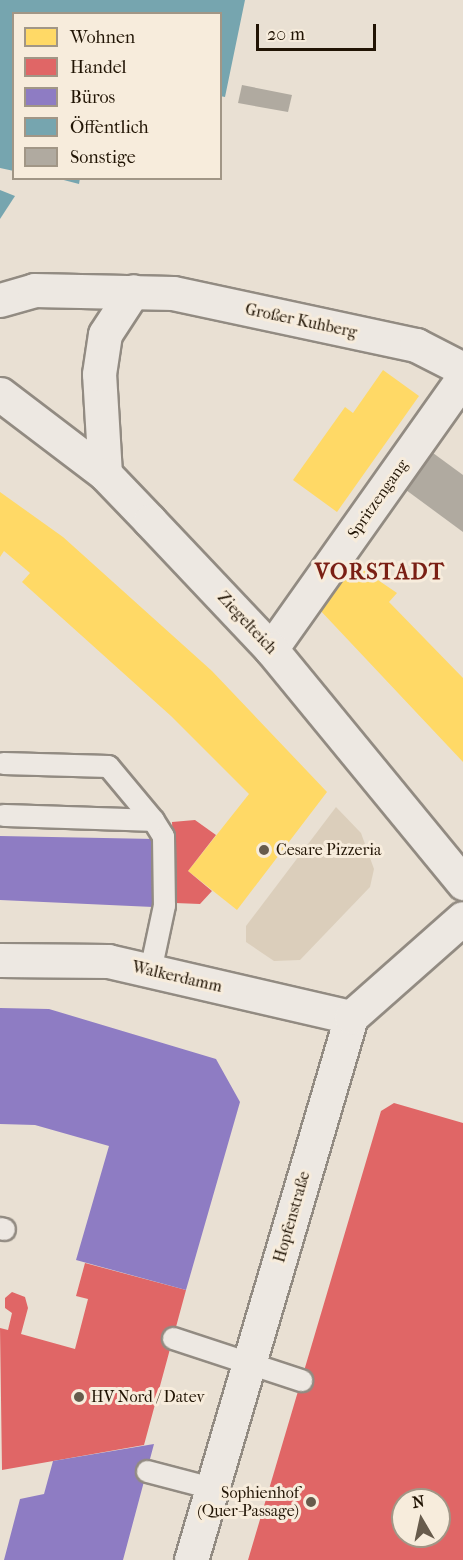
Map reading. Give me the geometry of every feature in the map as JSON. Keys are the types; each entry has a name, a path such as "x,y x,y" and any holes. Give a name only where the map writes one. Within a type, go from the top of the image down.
{"street":[{"name":"Großer Kuhberg","path":"0,300 34,290 173,293 416,345 463,369"},
{"path":"105,474 99,374 105,334 133,291"},
{"name":"Spritzengang","path":"271,649 463,378"},
{"name":"Ziegelteich","path":"0,394 105,474 271,649 463,883"},
{"path":"351,1017 463,918"},
{"name":"Walkerdamm","path":"0,960 108,961 351,1017"},
{"name":"Hopfenstraße","path":"191,1560 351,1017"}],"lane":[{"path":"3,763 108,766 153,820 164,836 164,905 150,971"},
{"path":"3,815 153,820"},
{"path":"173,1338 301,1380"},
{"path":"147,1471 212,1488"}],"shaded area":[{"path":"336,807 361,833 374,869 370,887 300,960 274,961 246,942 246,926"}],"building: Wohnen":[{"path":"383,370 419,396 337,512 293,480 345,407 353,413"},
{"path":"0,492 63,537 212,671 327,792 237,910 188,871 249,794 171,716 22,582 30,573 4,551 0,557"},
{"path":"353,563 397,593 389,602 463,678 463,762 318,608"}],"building: Handel":[{"path":"195,820 216,835 188,871 212,891 200,904 175,903 172,822"},
{"path":"394,1103 463,1123 463,1560 248,1560 381,1111"},
{"name":"HV Nord / Datev","path":"85,1263 186,1290 144,1445 2,1470 0,1328 8,1330 12,1313 5,1308 5,1298 12,1292 25,1297 28,1308 21,1334 75,1349 88,1299 76,1296"}],"building: Büros":[{"path":"0,836 155,839 153,907 0,900"},
{"path":"0,1008 49,1009 216,1059 240,1102 186,1290 76,1260 109,1146 35,1125 0,1124"},
{"path":"154,1444 123,1560 4,1560 20,1499 44,1494 53,1461"}],"building: Öffentlich":[{"path":"0,0 245,0 225,97 222,96 222,12 12,12 12,171 0,168"},
{"path":"64,180 80,180 79,184"},
{"path":"0,190 15,196 0,219"}],"building: Sonstige":[{"path":"242,85 292,95 288,112 238,103"},
{"path":"433,453 463,475 463,532 406,490"}],"place":[{"name":"Cesare Pizzeria","path":"264,850"},
{"name":"HV Nord / Datev","path":"79,1397"},
{"name":"Sophienhof (Quer-Passage)","path":"311,1502"}],"district":[{"name":"VORSTADT","path":"380,573"}]}
